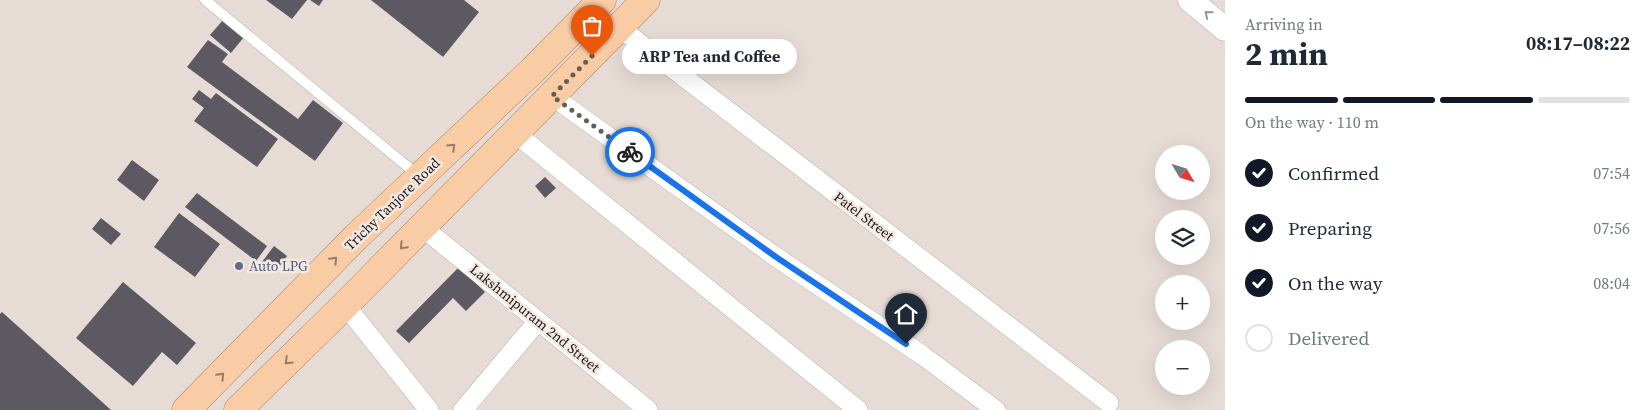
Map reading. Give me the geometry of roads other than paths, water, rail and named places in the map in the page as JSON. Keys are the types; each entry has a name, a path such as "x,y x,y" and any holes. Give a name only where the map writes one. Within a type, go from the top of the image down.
{"highway":[{"name":"Trichy Tanjore Road","path":"186,410 356,237 533,70 602,0"},
{"path":"238,410 345,306 646,0"}],"street":[{"path":"1190,0 1225,28"},
{"name":"Patel Street","path":"620,28 1109,403"},
{"path":"552,96 776,257 922,355 996,410"},
{"path":"515,133 858,410"},
{"name":"Lakshmipuram 2nd Street","path":"422,227 648,410"},
{"path":"345,306 429,410"},
{"path":"463,410 538,321"}],"lane":[{"path":"205,0 420,177"}],"place":[{"name":"ARP Tea and Coffee","path":"592,56"},
{"name":"Auto LPG","path":"239,266"}]}
